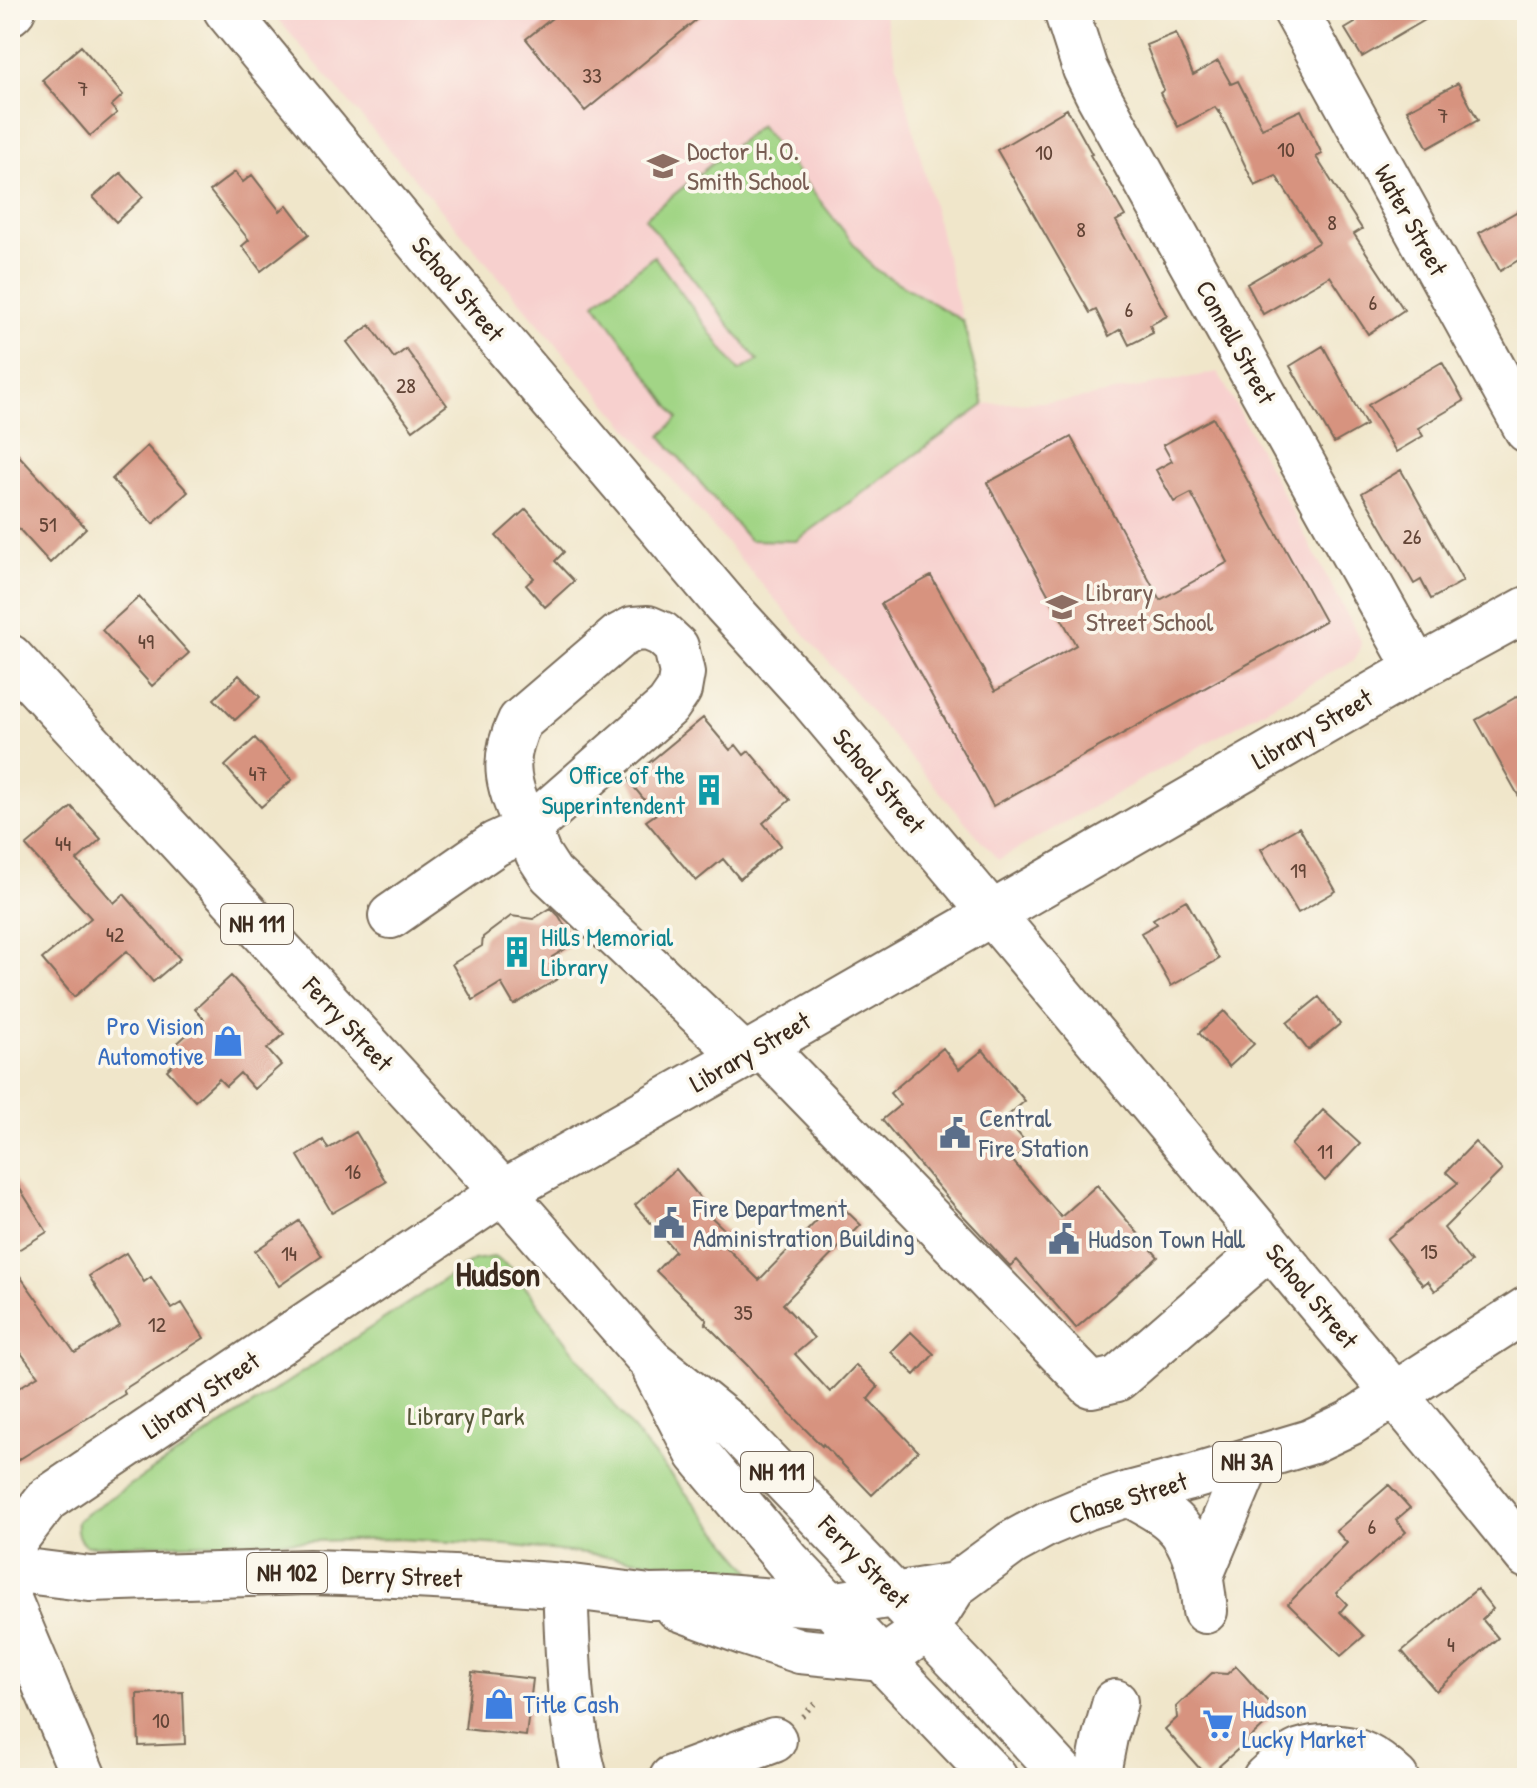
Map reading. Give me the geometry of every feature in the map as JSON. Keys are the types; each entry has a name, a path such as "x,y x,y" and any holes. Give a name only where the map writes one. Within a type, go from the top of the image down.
{"street":[{"name":"School Street","path":"226,10 437,266 725,604 808,695 1527,1556"},
{"name":"Connell Street","path":"1066,10 1085,69 1098,95 1417,669"},
{"name":"Water Street","path":"1295,10 1527,430"},
{"path":"676,647 725,604"},
{"name":"Library Street","path":"10,1547 47,1499 503,1192 1527,609"},
{"path":"391,916 495,844 528,829 668,706 679,690 682,673 676,647 662,634 648,628 633,629 618,637 520,721 511,739 508,774 514,799 528,829 538,854 551,874 753,1051 1091,1385 1117,1379 1270,1246"},
{"name":"Ferry Street","path":"10,657 503,1192 650,1360 733,1427 895,1594 1066,1778"},
{"name":"Chase Street","path":"883,1659 927,1629 955,1585 1012,1543 1085,1508 1310,1442 1350,1423 1527,1309"},
{"name":"Ferry Street","path":"650,1360 698,1454 788,1561 995,1778"},
{"path":"1129,1494 1171,1519 1183,1533 1203,1593 1249,1461"},
{"name":"Derry Street","path":"10,1569 90,1579 309,1572 473,1579 650,1597 708,1596 831,1605 895,1594"},
{"name":"NH 3A","path":"895,1594 955,1585"},
{"path":"565,1586 571,1708 577,1751 585,1778"},
{"name":"Derry Street","path":"650,1597 800,1651 883,1659"},
{"path":"10,1602 84,1778"},
{"path":"1097,1778 1115,1702"},
{"path":"672,1778 774,1740"},
{"path":"1265,1778 1300,1751 1315,1747 1341,1747 1360,1751 1396,1778"}],"shaded area":[{"path":"270,10 883,10 984,404 1067,401 1218,372 1361,641 1360,650 1354,660 998,860"}],"green space":[{"path":"760,125 873,268 963,321 984,405 796,541 749,540 661,436 678,418 595,303 654,256 739,371 758,361 645,218"},
{"name":"Library Park","path":"494,1257 511,1268 637,1435 753,1573 506,1545 398,1539 87,1546 79,1538 77,1521 89,1512 474,1260"}],"building":[{"path":"562,10 708,10 585,111 526,39"},
{"path":"1347,10 1442,10 1362,57 1345,29 1355,23"},
{"path":"1176,33 1193,75 1218,61 1231,84 1238,81 1262,128 1301,110 1322,154 1316,157 1362,229 1354,234 1404,310 1368,334 1330,276 1263,314 1247,284 1319,242 1276,176 1255,186 1215,107 1178,127 1160,93 1164,90 1146,45"},
{"path":"81,46 123,95 111,106 117,113 90,136 42,80"},
{"path":"1458,83 1478,120 1428,148 1407,110"},
{"path":"1067,109 1125,216 1116,221 1167,316 1150,325 1153,333 1129,345 1121,329 1109,336 1096,310 1090,313 997,150"},
{"path":"235,172 243,182 252,175 280,211 287,205 309,234 261,271 242,246 249,240 210,191"},
{"path":"121,173 143,197 116,222 93,197"},
{"path":"1527,206 1527,255 1500,271 1479,233"},
{"path":"370,325 394,358 406,349 447,405 413,430 347,342"},
{"path":"1323,346 1366,425 1334,443 1290,366"},
{"path":"1442,362 1464,401 1418,428 1423,436 1396,452 1368,405"},
{"path":"1213,418 1325,621 993,806 881,604 931,576 995,691 1076,645 987,483 1071,437 1160,600 1228,562 1191,493 1174,502 1156,470 1172,461 1163,445"},
{"path":"10,446 86,528 50,563 10,519"},
{"path":"147,446 188,492 153,524 112,479"},
{"path":"1401,470 1463,581 1431,599 1421,580 1414,584 1362,493"},
{"path":"526,509 564,552 555,561 574,581 545,607 526,585 534,578 496,536"},
{"path":"139,597 189,653 152,686 102,630"},
{"path":"239,675 260,697 235,720 214,699"},
{"path":"1527,691 1527,811 1476,720"},
{"name":"Office of the Superintendent","path":"703,718 730,750 736,745 744,755 749,751 790,800 763,823 781,845 740,879 723,859 696,881 646,821 656,814 628,780"},
{"path":"255,738 292,780 261,807 225,766"},
{"path":"72,807 101,839 77,860 114,903 124,894 180,959 153,982 127,951 74,997 42,959 91,918 26,846"},
{"path":"1299,827 1336,891 1298,913 1261,849"},
{"path":"1186,900 1219,959 1171,986 1141,933 1157,924 1153,919"},
{"name":"Hills Memorial Library","path":"551,908 575,943 552,957 564,975 514,1005 501,983 473,1000 452,964 482,946 483,937 511,916 533,919"},
{"name":"Pro Vision Automotive","path":"231,976 284,1034 267,1049 281,1065 254,1089 240,1073 226,1086 219,1079 195,1101 167,1070 181,1057 172,1048 204,1019 195,1009"},
{"path":"1319,997 1340,1024 1308,1050 1287,1023"},
{"path":"1224,1011 1254,1044 1229,1067 1199,1033"},
{"path":"943,1048 959,1069 983,1050 1025,1101 1005,1118 1029,1146 1012,1160 1061,1217 1097,1185 1158,1257 1076,1328 1017,1260 1010,1266 882,1120 900,1105 890,1093"},
{"path":"1323,1110 1360,1144 1325,1181 1291,1145"},
{"path":"356,1132 386,1182 332,1213 298,1156 323,1140 328,1149"},
{"path":"1475,1142 1502,1170 1444,1228 1471,1262 1435,1291 1428,1281 1423,1285 1387,1239 1458,1183 1446,1172"},
{"path":"676,1169 707,1206 703,1209 728,1233 721,1242 759,1280 836,1201 861,1225 783,1304 814,1338 795,1354 830,1392 856,1365 878,1387 868,1399 918,1451 872,1495 795,1419 705,1323 707,1320 656,1271 675,1251 635,1205"},
{"path":"10,1173 47,1232 10,1255"},
{"path":"299,1221 322,1256 279,1286 255,1251"},
{"path":"126,1253 144,1282 151,1277 172,1309 182,1303 204,1338 123,1390 125,1394 10,1465 10,1393 38,1376 10,1338 10,1262 75,1353 120,1326 89,1276"},
{"path":"911,1332 934,1354 915,1375 891,1352"},
{"path":"1389,1485 1410,1508 1396,1520 1406,1532 1336,1593 1347,1604 1340,1612 1364,1636 1341,1656 1288,1604 1347,1543 1336,1531"},
{"path":"1477,1589 1493,1609 1482,1619 1498,1638 1436,1691 1402,1651"},
{"name":"Hudson Lucky Market","path":"1236,1666 1278,1713 1207,1777 1165,1729 1177,1718 1176,1707 1212,1673 1227,1674"},
{"name":"Title Cash","path":"472,1672 533,1679 526,1736 465,1729"},
{"path":"183,1692 185,1744 139,1746 137,1694"}],"place":[{"name":"Doctor H. O. Smith School","path":"663,166"},
{"name":"Library Street School","path":"1062,607"},
{"name":"Office of the Superintendent","path":"709,790"},
{"name":"Hills Memorial Library","path":"517,952"},
{"name":"Pro Vision Automotive","path":"228,1041"},
{"name":"Central Fire Station","path":"955,1133"},
{"name":"Fire Department Administration Building","path":"669,1223"},
{"name":"Hudson Town Hall","path":"1064,1239"},
{"name":"Title Cash","path":"499,1704"},
{"name":"Hudson Lucky Market","path":"1218,1724"}],"district":[{"name":"Hudson","path":"498,1274"}]}
